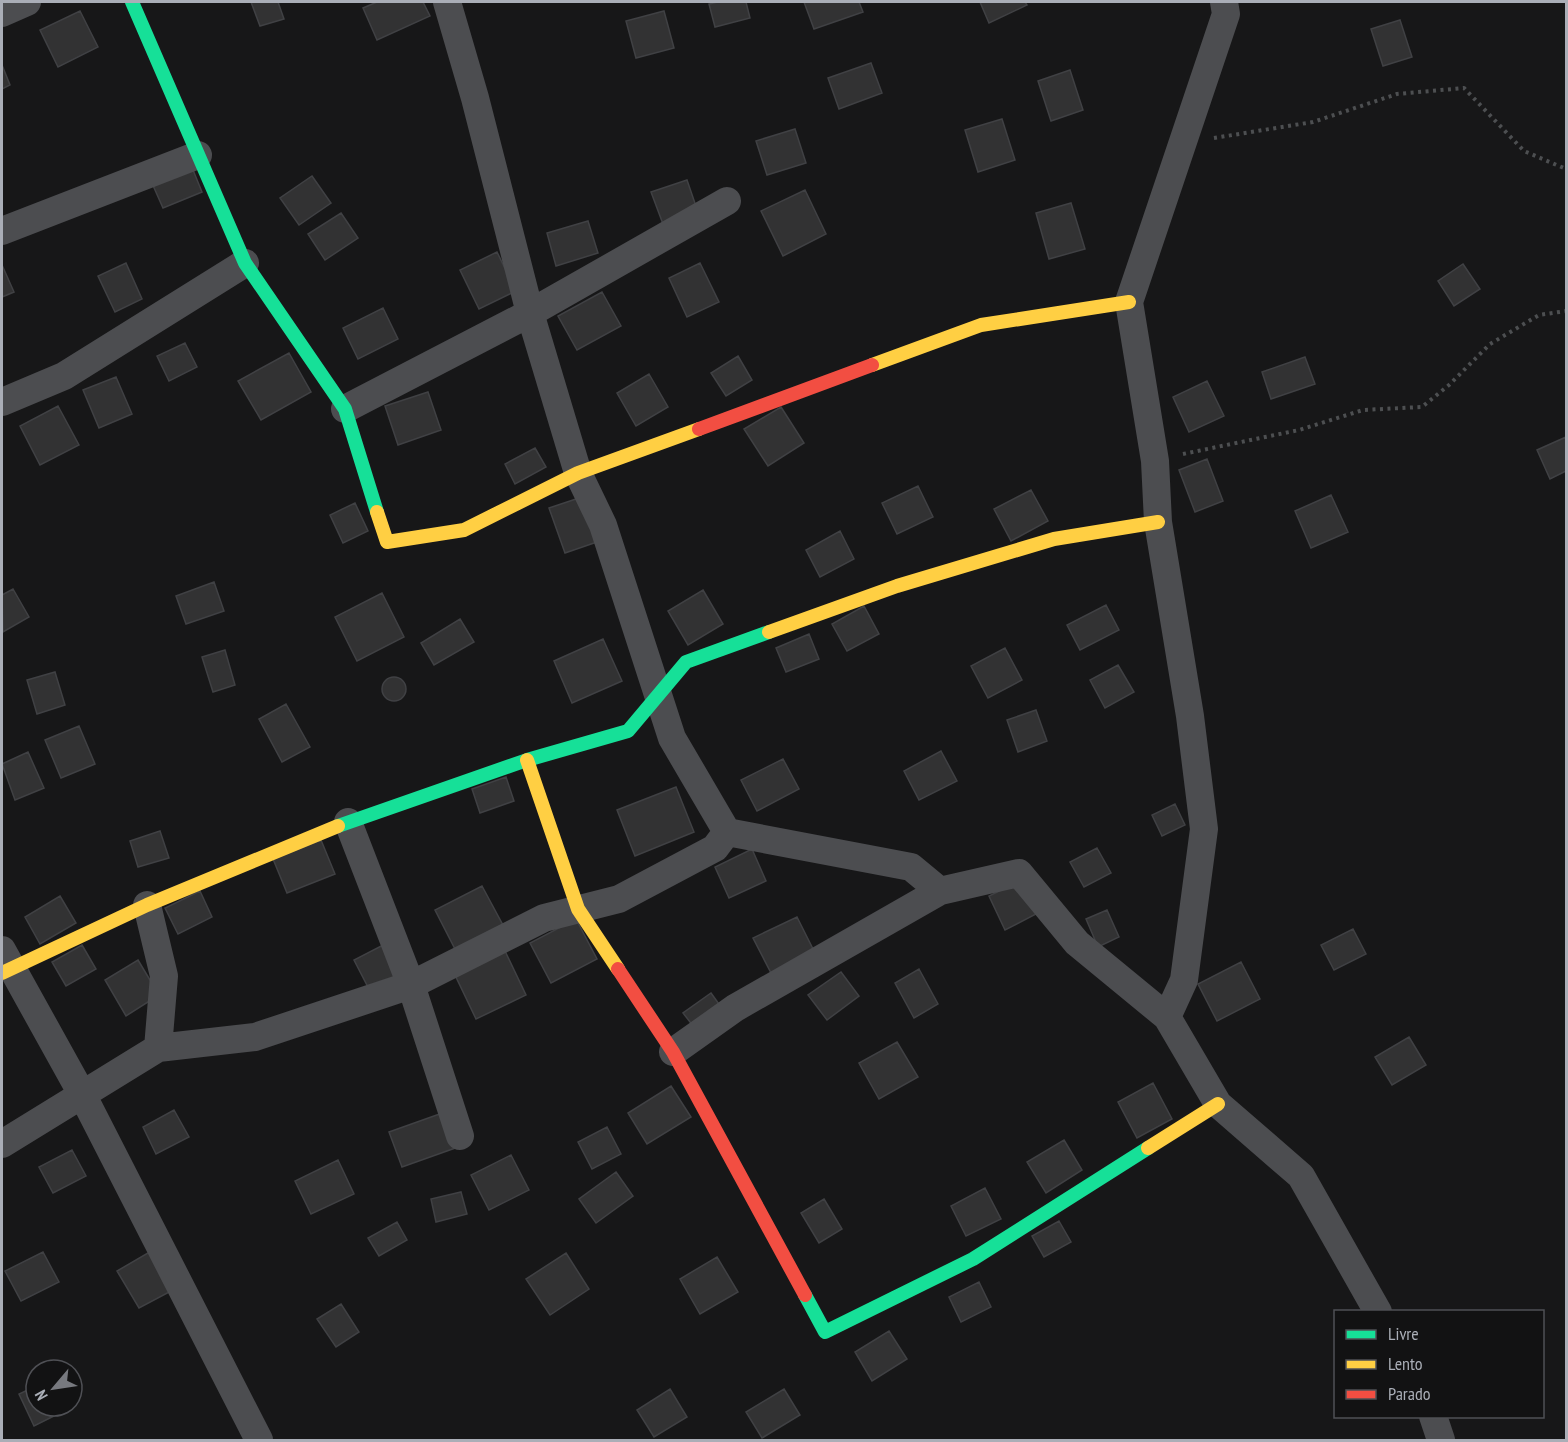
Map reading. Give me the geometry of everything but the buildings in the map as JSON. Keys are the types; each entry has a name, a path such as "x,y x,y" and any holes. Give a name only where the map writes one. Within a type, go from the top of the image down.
{"street":[{"path":"2,13 27,2"},
{"path":"132,2 245,263 345,409 387,542 464,530 578,473 981,325 1129,302"},
{"path":"447,2 475,98 530,313 578,473 603,525 672,738 728,832 911,867 940,891"},
{"path":"1167,1017 1184,980 1204,829 1190,716 1158,522 1155,461 1129,302 1226,14 1224,2"},
{"path":"2,231 198,155"},
{"path":"345,409 530,313 727,201"},
{"path":"2,402 64,376 245,263"},
{"path":"259,1440 83,1096 5,964 348,822 527,760 628,731 686,662 897,586 1054,540 1158,522"},
{"path":"527,760 578,909 673,1052 825,1332 973,1259 1218,1104"},
{"path":"348,822 411,986 460,1136"},
{"path":"2,1144 158,1048 255,1036 411,986 544,918 619,898 715,848 728,832"},
{"path":"673,1052 735,1008 940,891 1019,873 1077,943 1167,1017 1218,1104 1301,1176 1377,1310"},
{"path":"147,905 164,976 158,1048"},
{"path":"1434,1418 1441,1440"}],"path":[{"path":"1182,143 1313,122 1397,94 1464,87 1524,151 1566,169"},
{"path":"1155,461 1299,430 1363,410 1422,406 1449,385 1490,344 1539,315 1566,311"}],"traffic: fast":[{"path":"132,2 245,263 345,409 377,512"},
{"path":"338,826 527,760 628,731 686,662 769,632"},
{"path":"805,1295 825,1332 973,1259 1148,1148"}],"traffic: slow":[{"path":"872,365 981,325 1129,302"},
{"path":"377,512 387,542 464,530 578,473 699,429"},
{"path":"769,632 897,586 1054,539 1158,522"},
{"path":"527,760 578,909 618,969"},
{"path":"2,973 147,905 338,826"},
{"path":"1148,1148 1218,1104"}],"traffic: jam":[{"path":"699,429 872,365"},
{"path":"618,969 673,1052 805,1295"}]}
